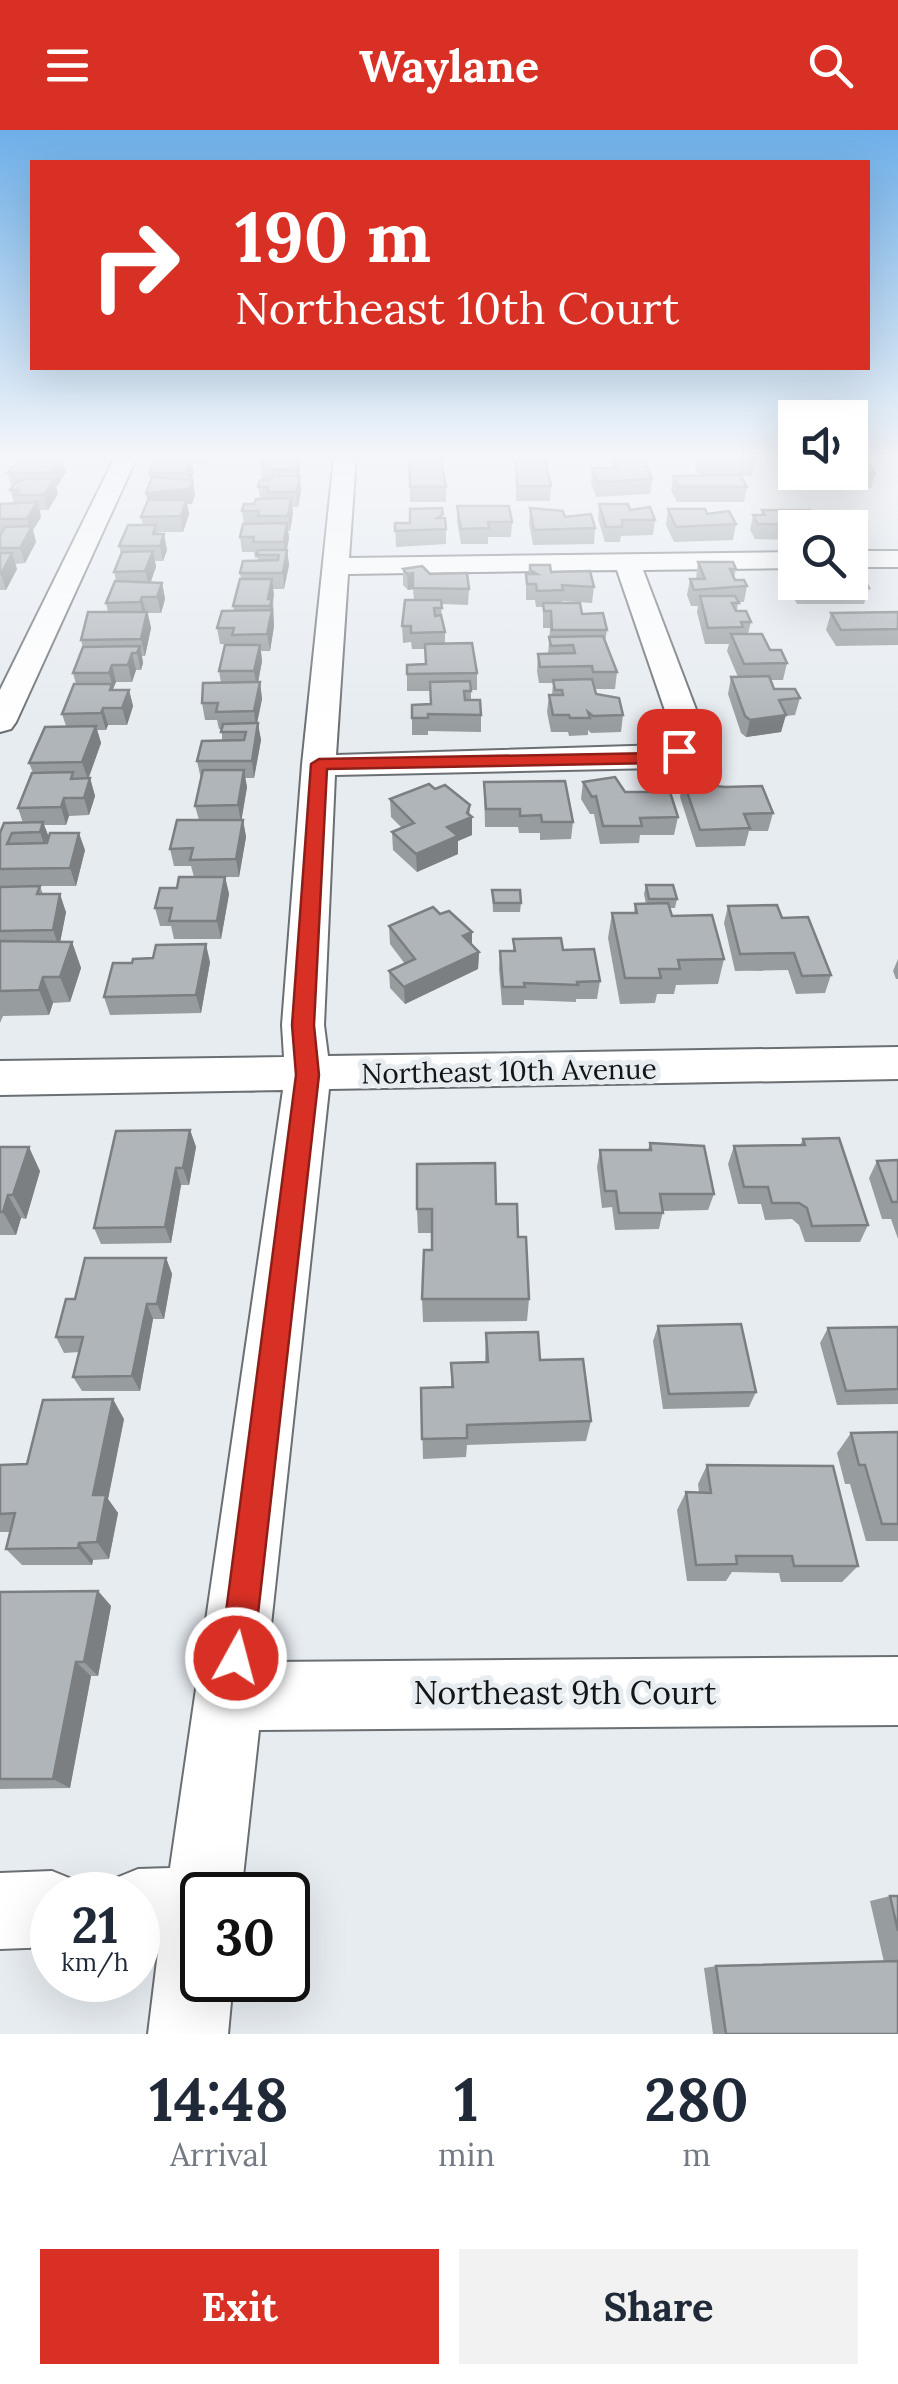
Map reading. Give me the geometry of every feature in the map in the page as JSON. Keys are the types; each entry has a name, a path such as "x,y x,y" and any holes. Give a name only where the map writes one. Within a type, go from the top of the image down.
{"street":[{"path":"0,722 84,546"},
{"path":"207,1872 308,1075 303,1025 337,546"},
{"path":"868,559 898,558"},
{"path":"335,566 778,560"},
{"path":"319,764 658,758 679,751 687,728 628,562"},
{"name":"Northeast 10th Avenue","path":"0,1078 898,1062"},
{"name":"Northeast 9th Court","path":"232,1696 898,1691"},
{"path":"0,1911 30,1910"},
{"path":"188,2034 191,2002"}],"building":[{"path":"258,550 287,550 283,573 240,573 243,561 278,560 279,555 257,555"},
{"path":"153,551 145,571 114,572 122,552"},
{"path":"0,553 12,553 1,574 0,574"},
{"path":"698,562 733,562 736,569 730,569 735,580 744,580 747,586 694,590 690,579 705,579"},
{"path":"530,565 550,565 551,572 590,571 594,587 562,585 563,590 537,591 536,584 527,584 526,574 537,574 530,570"},
{"path":"422,566 430,574 467,573 469,589 413,588 413,573 407,574 403,569"},
{"path":"240,579 272,579 270,606 233,606"},
{"path":"115,581 162,583 157,597 106,603"},
{"path":"700,596 735,596 739,603 732,603 736,611 746,611 751,622 741,622 743,627 708,628"},
{"path":"405,600 441,600 442,608 434,608 435,616 441,615 445,632 411,633 411,626 402,626"},
{"path":"543,603 580,603 582,614 603,613 607,630 552,630 551,611 544,611"},
{"path":"272,610 267,634 232,635 234,628 217,628 222,611"},
{"path":"88,612 147,612 141,639 81,640"},
{"path":"898,612 898,629 841,630 831,613"},
{"path":"731,634 762,634 770,650 781,650 787,663 744,664"},
{"path":"603,636 617,672 593,672 592,666 540,667 538,654 575,653 573,645 551,646 549,637"},
{"path":"472,643 477,673 407,674 407,665 426,664 425,644"},
{"path":"225,645 260,645 254,671 219,671"},
{"path":"140,646 137,653 132,653 128,665 112,665 109,673 73,673 83,647"},
{"path":"769,676 774,689 795,689 800,698 779,700 786,715 750,720 731,677"},
{"path":"592,679 596,694 619,698 623,715 553,715 549,695 563,695 562,690 555,690 553,680"},
{"path":"470,681 471,691 464,691 465,700 480,700 481,715 428,714 428,718 412,718 412,705 431,704 430,682"},
{"path":"260,682 254,711 216,712 218,703 202,703 203,683"},
{"path":"74,684 112,684 110,690 129,690 122,708 62,714"},
{"path":"258,723 252,761 197,761 202,741 244,740 246,732 221,732 223,724"},
{"path":"96,726 82,762 29,763 45,727"},
{"path":"203,770 244,770 238,805 195,806"},
{"path":"73,772 71,779 90,778 84,798 64,798 61,807 18,808 32,773"},
{"path":"615,777 625,792 670,792 678,817 640,818 642,826 603,826 596,796 592,797 583,782"},
{"path":"706,779 708,785 762,786 773,813 744,814 750,828 700,830 683,780"},
{"path":"565,781 573,822 542,822 541,815 520,816 520,809 486,809 484,782"},
{"path":"429,784 435,789 445,785 470,805 467,813 472,817 447,827 458,836 416,854 392,832 414,823 390,799"},
{"path":"177,820 243,820 236,859 190,860 193,848 170,849"},
{"path":"43,822 40,832 12,833 7,844 47,843 50,833 79,833 70,868 0,869 0,833 4,823"},
{"path":"179,877 225,877 217,921 169,921 172,908 155,908 160,888 177,888"},
{"path":"646,885 673,885 677,899 649,899"},
{"path":"40,886 37,894 60,894 53,930 0,931 0,887"},
{"path":"492,890 520,890 521,903 494,903"},
{"path":"668,903 672,916 712,915 724,959 678,960 680,969 659,969 661,978 625,978 612,913 637,913 635,904"},
{"path":"777,905 782,918 808,917 831,975 802,976 794,953 740,954 728,906"},
{"path":"433,907 440,914 449,911 472,932 463,936 479,952 404,987 389,971 415,959 389,926"},
{"path":"561,938 563,950 594,949 600,981 503,987 500,951 515,951 513,939"},
{"path":"0,941 72,942 60,977 43,977 39,990 0,991"},
{"path":"206,944 196,995 104,997 113,963 153,958 156,945"},
{"path":"190,1130 183,1168 176,1168 165,1227 94,1228 116,1131"},
{"path":"839,1138 868,1225 812,1226 807,1208 799,1203 772,1203 768,1187 744,1187 734,1146 805,1145 803,1139"},
{"path":"650,1143 704,1146 714,1194 660,1194 663,1213 619,1213 616,1191 605,1191 600,1150 651,1150"},
{"path":"0,1147 29,1147 3,1212 0,1212"},
{"path":"898,1160 898,1202 892,1202 877,1161"},
{"path":"495,1163 496,1204 517,1204 518,1237 526,1237 529,1299 422,1299 424,1250 432,1250 432,1209 417,1209 417,1164"},
{"path":"85,1258 166,1258 157,1304 147,1304 132,1376 73,1377 83,1337 56,1337 66,1299 75,1299"},
{"path":"741,1324 756,1392 669,1394 658,1326"},
{"path":"898,1327 898,1389 846,1391 828,1328"},
{"path":"538,1332 540,1360 583,1359 591,1421 467,1425 467,1438 422,1439 421,1388 453,1387 451,1363 488,1362 486,1333"},
{"path":"113,1399 93,1495 106,1495 97,1542 79,1543 78,1548 6,1549 15,1513 0,1514 0,1465 27,1464 43,1400"},
{"path":"898,1432 898,1524 882,1524 851,1433"},
{"path":"707,1465 833,1466 858,1566 794,1566 792,1556 736,1556 737,1564 696,1565 686,1492 711,1493"},
{"path":"98,1591 84,1662 76,1662 53,1779 0,1779 0,1592"},
{"path":"890,1896 898,1896 898,1931"},
{"path":"898,1961 898,2034 726,2034 716,1966"}],"route":[{"path":"236,1658 308,1075 303,1025 319,764 658,758 679,751"}]}
